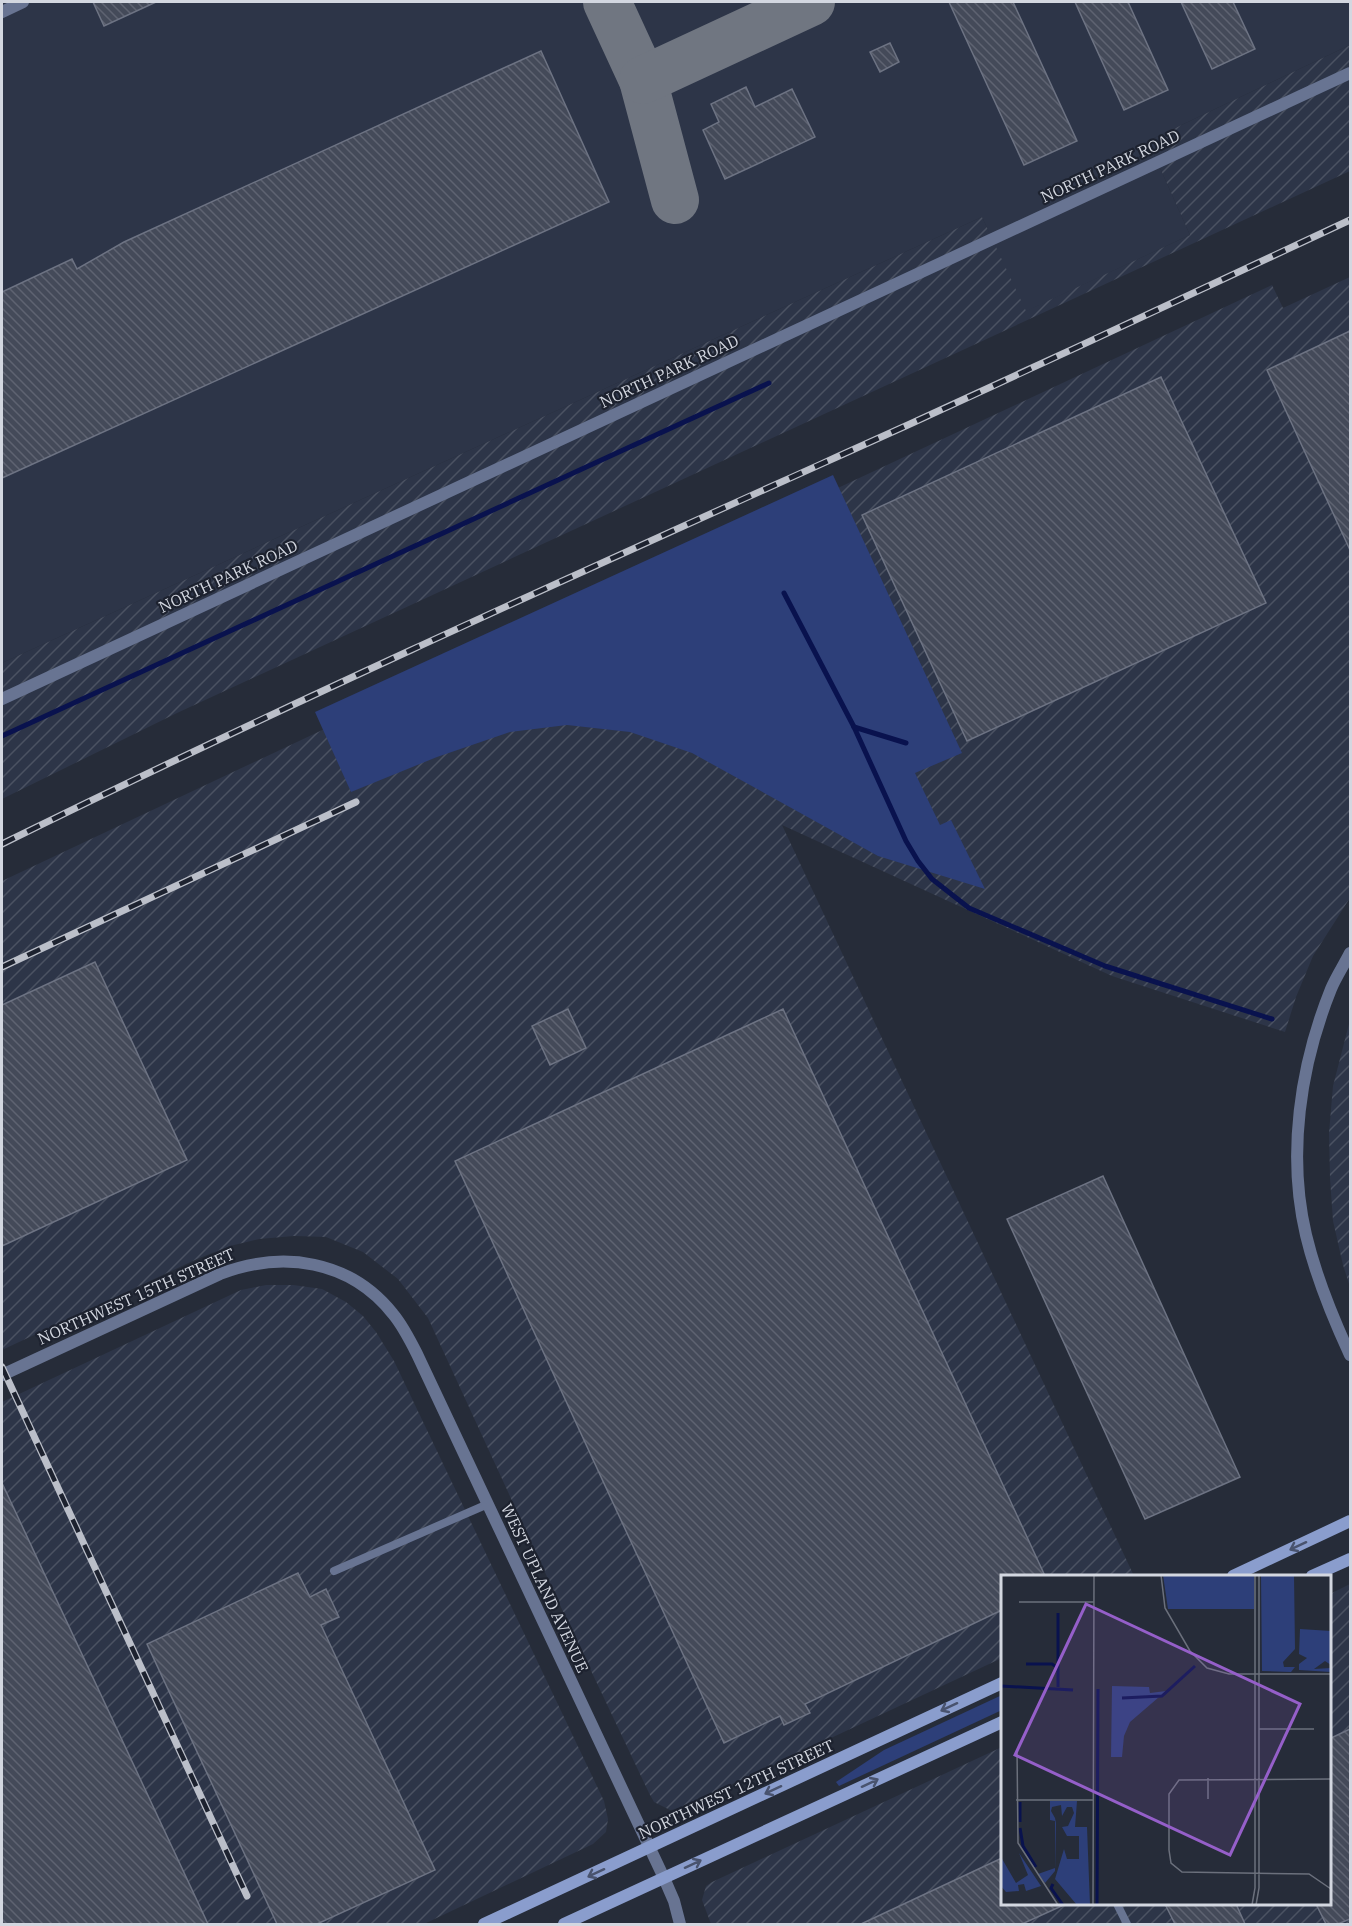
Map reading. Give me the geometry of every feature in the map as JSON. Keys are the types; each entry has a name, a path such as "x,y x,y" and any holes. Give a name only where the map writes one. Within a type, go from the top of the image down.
{"main road":[{"path":"1235,1575 1350,1521"},
{"path":"1314,1575 1350,1559"},
{"name":"NORTHWEST 12TH STREET","path":"484,1924 1001,1683"},
{"path":"564,1924 1001,1722"}],"street":[{"path":"2,12 23,2"},
{"name":"NORTH PARK ROAD","path":"2,699 1350,74"},
{"path":"1350,953 1331,988 1314,1042 1301,1101 1298,1152 1299,1183 1308,1243 1325,1299 1350,1355"},
{"name":"NORTHWEST 15TH STREET","path":"2,1375 220,1274 243,1266 278,1261 305,1263 332,1270 356,1281"},
{"name":"WEST UPLAND AVENUE","path":"356,1281 384,1304 409,1337 664,1878 674,1901 680,1924"}],"lane":[{"path":"334,1571 488,1504"},
{"path":"1118,1905 1127,1924"}],"shaded area":[{"path":"2,2 1350,2 1350,45 1148,141 1190,235 1025,312 982,217 2,663"},
{"path":"1350,45 1350,171 177,713 2,799 2,663 982,217 1026,311 1190,235 1148,141"},
{"path":"1350,277 1350,898 1313,956 1285,1032 1112,976 782,825 1134,1575 1001,1575 1001,1658 679,1809 670,1810 654,1802 649,1793 428,1318 398,1279 363,1252 326,1237 294,1236 259,1239 230,1246 197,1259 2,1350 2,881 1272,285 1283,308"},
{"path":"833,475 962,753 915,773 940,825 951,820 985,889 878,856 692,753 630,732 567,725 510,732 437,757 351,792 315,712"},
{"path":"1350,1020 1350,1287 1333,1221 1329,1133 1333,1086"},
{"path":"266,1285 293,1285 322,1289 346,1302 363,1316 376,1332 394,1361 604,1801 608,1819 606,1832 593,1844 424,1924 2,1924 2,1402 241,1290"},
{"path":"1350,1584 1350,1924 711,1924 702,1900 706,1886 712,1882 1001,1747 1001,1905 1331,1905 1331,1594"},
{"path":"1001,1695 1001,1710 839,1786 836,1782 884,1750"}],"building":[{"path":"93,2 156,2 104,26"},
{"path":"949,2 1013,2 1077,141 1024,165"},
{"path":"1075,2 1128,2 1168,90 1124,110"},
{"path":"1181,2 1233,2 1255,49 1212,69"},
{"path":"890,43 899,62 880,72 870,52"},
{"path":"541,51 609,202 2,478 2,292 72,259 77,269 124,242"},
{"path":"746,87 755,107 792,89 815,137 725,179 703,130 719,122 711,104"},
{"path":"1350,331 1350,550 1267,370"},
{"path":"1161,377 1266,603 967,741 862,515"},
{"path":"95,962 187,1160 2,1246 2,1005"},
{"path":"568,1009 586,1048 550,1065 532,1026"},
{"path":"783,1009 1045,1575 1001,1575 1001,1610 805,1704 810,1713 784,1725 780,1716 724,1743 455,1161"},
{"path":"1103,1176 1240,1477 1145,1519 1007,1219"},
{"path":"2,1483 208,1924 2,1924"},
{"path":"298,1573 310,1597 326,1589 339,1617 321,1625 435,1870 317,1924 277,1924 147,1644"},
{"path":"1350,1729 1350,1919 1338,1924 1326,1924 1316,1905 1331,1905 1331,1738"},
{"path":"1001,1858 1001,1905 1064,1905 1022,1924 861,1924"},
{"path":"1166,1905 1236,1905 1245,1924 1175,1924"}],"waterway":[{"path":"2,736 769,383"},
{"path":"784,593 854,727 906,841 932,879 969,908 1105,966 1272,1019"},
{"path":"854,727 906,743"}],"taxiway":[{"path":"607,2 643,80 675,200"},
{"path":"643,80 811,2"}],"railway":[{"path":"2,844 341,683 965,399 1350,220"},
{"path":"2,967 356,802"},
{"path":"2,1367 247,1896"}]}
